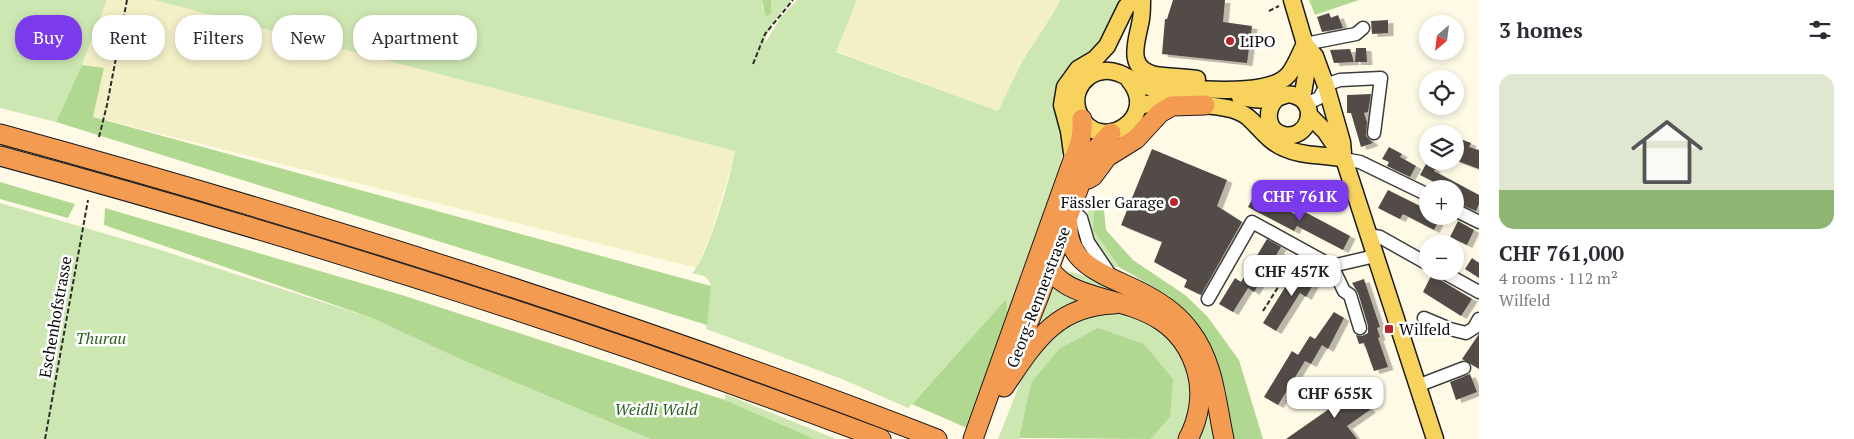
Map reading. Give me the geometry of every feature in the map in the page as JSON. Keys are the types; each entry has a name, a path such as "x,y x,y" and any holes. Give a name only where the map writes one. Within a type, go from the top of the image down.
{"highway":[{"path":"1080,183 1093,176 1106,157 1136,139 1160,113 1172,106 1205,105"},
{"name":"Georg-Rennerstrasse","path":"985,439 991,407 1027,288 1072,155 1082,138 1082,119"},
{"name":"Georg-Rennerstrasse","path":"973,439 1004,387 1093,152 1111,133"},
{"path":"0,134 266,210 460,270 716,356 937,439"},
{"path":"0,156 196,211 439,285 658,358 881,439"},
{"path":"1072,209 1067,237 1076,255 1082,262 1114,280 1145,294 1160,304 1181,321 1195,338 1209,367 1224,439"},
{"path":"1044,242 1044,251 1049,268 1056,278 1071,288 1143,310 1170,327 1184,343 1198,377 1200,396 1196,419 1188,439"},
{"path":"1027,288 1040,272 1049,268 1067,267 1114,280"},
{"path":"1004,387 1023,359 1045,332 1064,316 1097,305 1125,304"}],"main road":[{"path":"1137,2 1126,48 1126,77 1137,92 1138,107 1131,122 1124,127 1111,133 1094,129 1082,119 1076,104 1080,88 1084,80 1098,72 1108,63 1117,48 1137,2"},
{"path":"1137,2 1141,20 1134,57 1140,66 1154,74 1214,81 1240,97 1296,102 1325,131 1332,144 1344,159"},
{"path":"1072,155 1069,131 1062,105 1065,87 1078,69 1095,59 1107,46 1126,7 1137,2"},
{"path":"1287,4 1307,48 1315,56 1326,86 1342,142 1344,159 1435,439"},
{"path":"1098,72 1115,72 1145,87 1153,88 1182,87 1213,91 1254,89 1281,81 1307,48"},
{"path":"1296,102 1270,108 1269,119 1277,132 1284,135 1292,135 1300,132 1307,125 1296,102 1300,67 1307,48"},
{"path":"1138,107 1182,96 1204,98 1247,105 1269,119"},
{"path":"1205,105 1238,111 1251,119 1265,136 1281,147 1295,153 1333,156 1344,159"},
{"path":"1300,132 1318,137 1332,144"}],"street":[{"path":"1307,48 1356,34 1363,28"},
{"path":"1296,102 1319,98 1326,86 1340,80 1381,78 1374,133"},
{"path":"1344,159 1360,162 1419,190"},
{"path":"1464,214 1479,222"},
{"path":"1208,299 1252,222 1332,266 1344,291 1350,295 1360,328"},
{"path":"1369,235 1380,237 1419,259"},
{"path":"1332,266 1375,256"},
{"path":"1457,280 1479,292"},
{"path":"1424,318 1450,329 1466,333 1477,326"},
{"path":"1417,386 1464,368"}],"path":[{"path":"99,137 127,0"},
{"path":"753,64 766,34 793,0"},
{"path":"1269,10 1287,4"},
{"name":"Eschenhofstrasse","path":"45,439 88,200"},
{"path":"1263,312 1282,281 1308,253"}],"shaded area":[{"path":"107,0 154,0 212,15 175,15 175,60 262,60 262,28 272,31 272,60 343,60 343,49 353,52 353,60 385,60 736,151 713,227 697,268 93,117 104,69 82,65 92,39 92,60 165,60 165,15 101,15"},
{"path":"857,0 1060,0 1023,60 998,111 836,51"}],"green space":[{"path":"0,0 107,0 101,15 92,15 92,39 56,122 0,108"},
{"path":"154,0 762,0 763,8 771,13 771,0 792,0 772,25 765,43 781,17 797,0 857,0 836,52 998,111 1023,60 1060,0 1126,0 1103,42 1092,52 1078,59 1063,73 1057,87 1055,115 1064,135 1060,171 1008,324 1005,300 908,408 842,379 706,329 711,286 704,276 692,274 699,264 712,233 724,197 735,151 385,60 477,60 477,15 353,15 353,52 343,49 343,15 272,15 272,31 262,28 262,15 212,15"},
{"path":"762,0 771,0 771,13 766,17"},
{"path":"1309,0 1359,0 1315,15"},
{"path":"82,65 104,68 93,117 711,286 707,325 56,122"},
{"path":"0,182 75,204 68,218 0,199"},
{"path":"1088,199 1094,200 1093,230 1119,267 1114,267 1107,260 1092,237 1087,210"},
{"path":"1094,200 1103,200 1106,230 1133,260 1185,295 1207,316 1239,360 1263,439 1234,439 1225,388 1205,336 1169,296 1119,267 1093,230"},
{"name":"Thurau","path":"0,203 154,248 372,318 462,360 650,439 0,439"},
{"name":"Weidli Wald","path":"105,208 405,296 725,400 815,439 650,439 462,360 372,318 104,225"},
{"path":"1060,270 1084,276 1126,297 1155,308 1179,327 1190,340 1204,371 1218,439 1194,439 1202,418 1204,387 1196,356 1185,337 1171,323 1153,312 1113,295 1070,283 1060,277 1058,273"},
{"path":"1052,282 1087,297 1031,338"},
{"path":"1006,299 1008,324 969,429 912,404"},
{"path":"1114,310 1153,322 1179,347 1192,381 1192,408 1180,439 1151,439 1170,417 1031,383 1019,438 1021,439 998,439 1026,368 1045,340 1079,317"},
{"path":"1098,328 1144,344 1173,379 1170,417 1151,439 1019,438 1031,383 1059,349"},
{"path":"725,394 836,439 815,439 725,400"}],"building":[{"path":"1173,0 1225,0 1223,22 1252,26 1247,63 1162,54 1165,19 1167,19"},
{"path":"1329,13 1331,18 1338,15 1343,28 1322,32 1317,17"},
{"path":"1388,20 1388,33 1372,34 1371,21"},
{"path":"1356,48 1366,48 1367,62 1355,62"},
{"path":"1350,49 1354,62 1334,63 1330,50"},
{"path":"1371,94 1368,112 1364,113 1367,122 1366,136 1373,143 1361,147 1351,113 1347,113 1347,95"},
{"path":"1464,140 1471,143 1469,147 1479,150 1479,169 1464,163"},
{"path":"1389,147 1402,154 1400,157 1416,166 1410,177 1387,166 1389,162 1382,159"},
{"name":"Fässler Garage","path":"1152,149 1227,180 1217,206 1242,222 1201,295 1184,287 1187,280 1154,262 1162,242 1121,225"},
{"path":"1423,170 1434,170 1451,180 1430,180 1420,175"},
{"path":"1464,187 1479,195 1479,204 1476,211 1464,206"},
{"path":"1388,190 1419,206 1419,222 1403,214 1400,219 1378,208"},
{"path":"1254,196 1259,199 1261,196 1300,217 1303,211 1350,236 1343,250 1297,226 1294,231 1248,207"},
{"path":"1464,224 1474,230 1467,245 1464,244 1464,235 1451,235 1456,225"},
{"path":"1424,225 1436,225 1434,230"},
{"path":"1267,239 1281,247 1254,292 1248,288 1233,312 1219,304 1235,278 1241,282"},
{"path":"1472,258 1479,263 1479,278 1465,269"},
{"path":"1308,263 1321,271 1306,297 1300,293 1276,331 1263,323 1287,284 1293,287"},
{"path":"1364,279 1380,327 1377,328 1380,337 1378,338 1388,367 1374,371 1364,343 1359,344 1356,335 1362,336 1368,333 1368,326 1358,293 1352,283"},
{"path":"1429,280 1440,280 1472,299 1461,316 1423,292"},
{"path":"1334,312 1344,318 1328,349 1322,345 1311,364 1305,361 1278,405 1264,397 1292,351 1298,355 1310,336 1315,339"},
{"path":"1479,334 1479,369 1462,359"},
{"path":"1470,374 1477,392 1456,400 1450,382"},
{"path":"1353,386 1370,410 1347,426 1357,439 1286,439 1329,409 1326,405"}],"place":[{"name":"LIPO","path":"1230,41"},
{"name":"Fässler Garage","path":"1174,202"},
{"name":"Wilfeld","path":"1389,329"}]}
